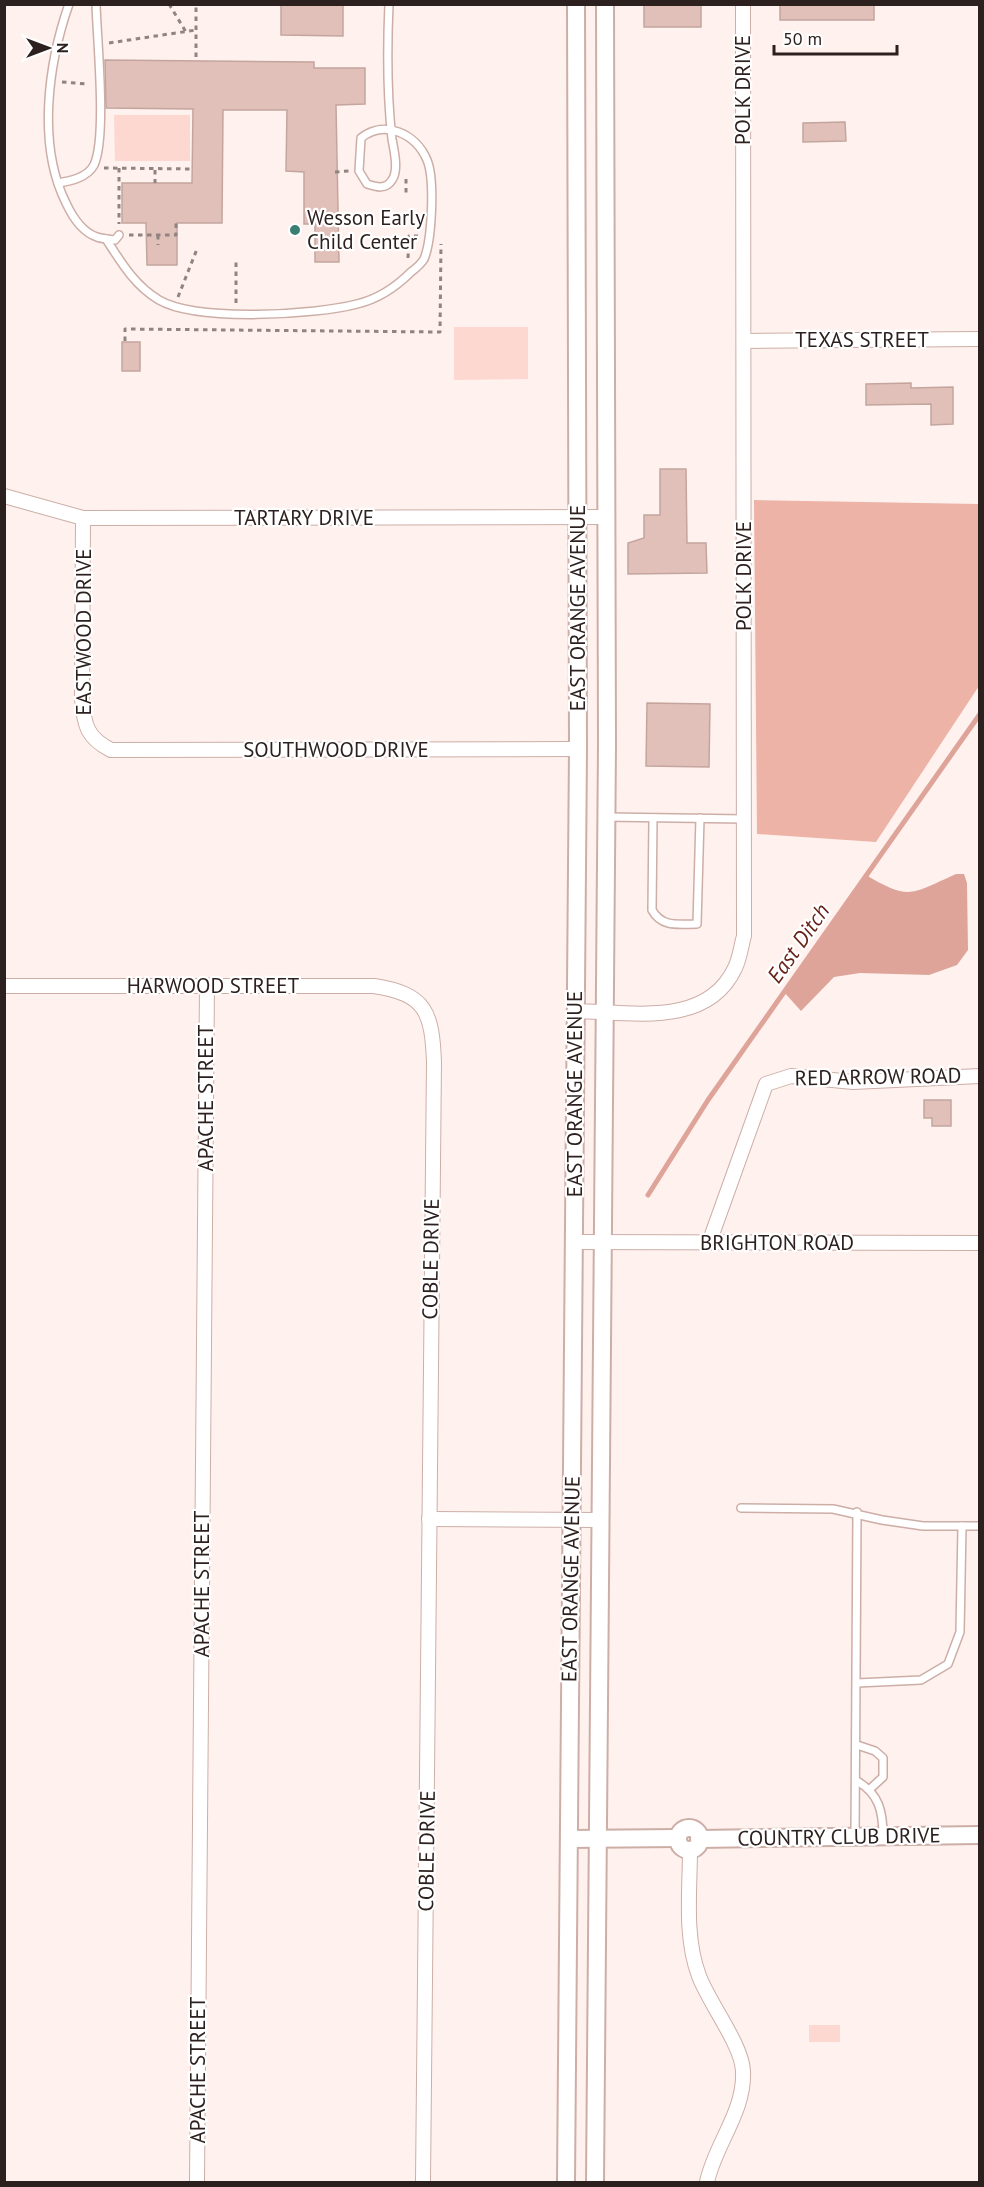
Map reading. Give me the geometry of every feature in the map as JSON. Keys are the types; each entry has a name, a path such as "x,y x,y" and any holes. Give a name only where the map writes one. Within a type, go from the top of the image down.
{"street":[{"name":"EAST ORANGE AVENUE","path":"566,2182 578,749 576,4"},
{"name":"EAST ORANGE AVENUE","path":"595,2182 606,817 605,4"},
{"name":"POLK DRIVE","path":"576,1011 681,1011 699,1006 714,997 727,983 736,966 744,936 742,4"},
{"name":"TEXAS STREET","path":"744,341 980,339"},
{"name":"TARTARY DRIVE","path":"4,496 83,518 607,517"},
{"name":"EASTWOOD DRIVE","path":"83,518 82,699 85,726 97,742"},
{"name":"SOUTHWOOD DRIVE","path":"97,742 111,750 133,751 578,749"},
{"name":"HARWOOD STREET","path":"4,986 374,986 410,994 418,1002"},
{"name":"APACHE STREET","path":"197,2182 207,986"},
{"name":"COBLE DRIVE","path":"418,1002 430,1025 434,1052 423,2182"},
{"name":"RED ARROW ROAD","path":"709,1243 766,1084 791,1076 853,1082 980,1076"},
{"name":"BRIGHTON ROAD","path":"574,1242 980,1243"},
{"path":"429,1519 601,1520"},
{"name":"COUNTRY CLUB DRIVE","path":"569,1839 689,1842 856,1832 883,1836 980,1835"},
{"path":"689,1842 689,1933 693,1955 709,2000 739,2053 743,2069 737,2108 706,2182"}],"lane":[{"path":"69,4 51,80 48,127 51,159 71,213 82,227 96,237 115,240 119,235"},
{"path":"58,183 77,179 91,168 98,150 100,124 96,4"},
{"path":"106,239 129,275 160,300 213,313 303,313 358,304 394,289 423,261 429,236 432,205 427,160 411,141 391,127 371,129 361,138 359,171 367,184 379,188 394,179 395,162 391,127 387,43 389,4"},
{"path":"606,817 745,819"},
{"path":"653,818 652,910 656,918 665,924 697,924 700,818"},
{"path":"741,1508 833,1509 923,1526 980,1526"},
{"path":"856,1832 857,1512"},
{"path":"857,1683 921,1680 948,1664 960,1632 962,1526"},
{"path":"857,1745 875,1751 883,1758 883,1777 870,1789"},
{"path":"857,1781 870,1789 878,1799 882,1814 883,1836"}],"path":[{"path":"169,4 186,32"},
{"path":"196,4 196,57"},
{"path":"97,44 196,30"},
{"path":"51,82 99,84"},
{"path":"91,168 192,170"},
{"path":"119,168 119,235 176,235 176,223"},
{"path":"155,169 155,183"},
{"path":"406,172 406,195"},
{"path":"158,235 158,245"},
{"path":"408,258 409,236"},
{"path":"178,306 178,294 197,249"},
{"path":"236,260 236,330"}],"shaded area":[{"path":"114,115 190,115 190,161 115,161"},
{"path":"454,327 528,327 528,379 454,380"},
{"path":"754,500 979,504 979,686 876,842 757,834"},
{"path":"956,874 964,874 967,883 968,950 957,965 929,975 860,973 834,977 801,1011 784,992 866,875 892,889 911,892"},
{"path":"809,2025 840,2025 840,2042 809,2042"}],"building":[{"path":"281,4 343,4 343,36 281,35"},
{"path":"644,4 701,4 701,27 644,27"},
{"path":"780,4 874,4 874,20 780,20"},
{"path":"105,60 314,62 314,68 365,68 365,104 336,105 339,262 315,262 315,224 304,224 304,172 286,171 287,110 223,110 222,223 177,223 177,265 147,265 146,223 122,223 122,183 192,183 193,109 106,108"},
{"path":"845,122 846,141 803,142 803,123"},
{"path":"122,342 140,342 140,371 122,371"},
{"path":"911,383 911,388 953,387 953,424 931,425 931,404 866,405 866,384"},
{"path":"660,469 686,469 687,543 706,543 707,573 628,574 628,543 644,538 644,515 660,515"},
{"path":"647,703 710,704 709,767 646,766"},
{"path":"924,1100 951,1100 951,1126 932,1126 932,1118 924,1118"}],"waterway":[{"name":"East Ditch","path":"648,1195 708,1100 980,714"}],"place":[{"name":"Wesson Early Child Center","path":"295,230"}]}
